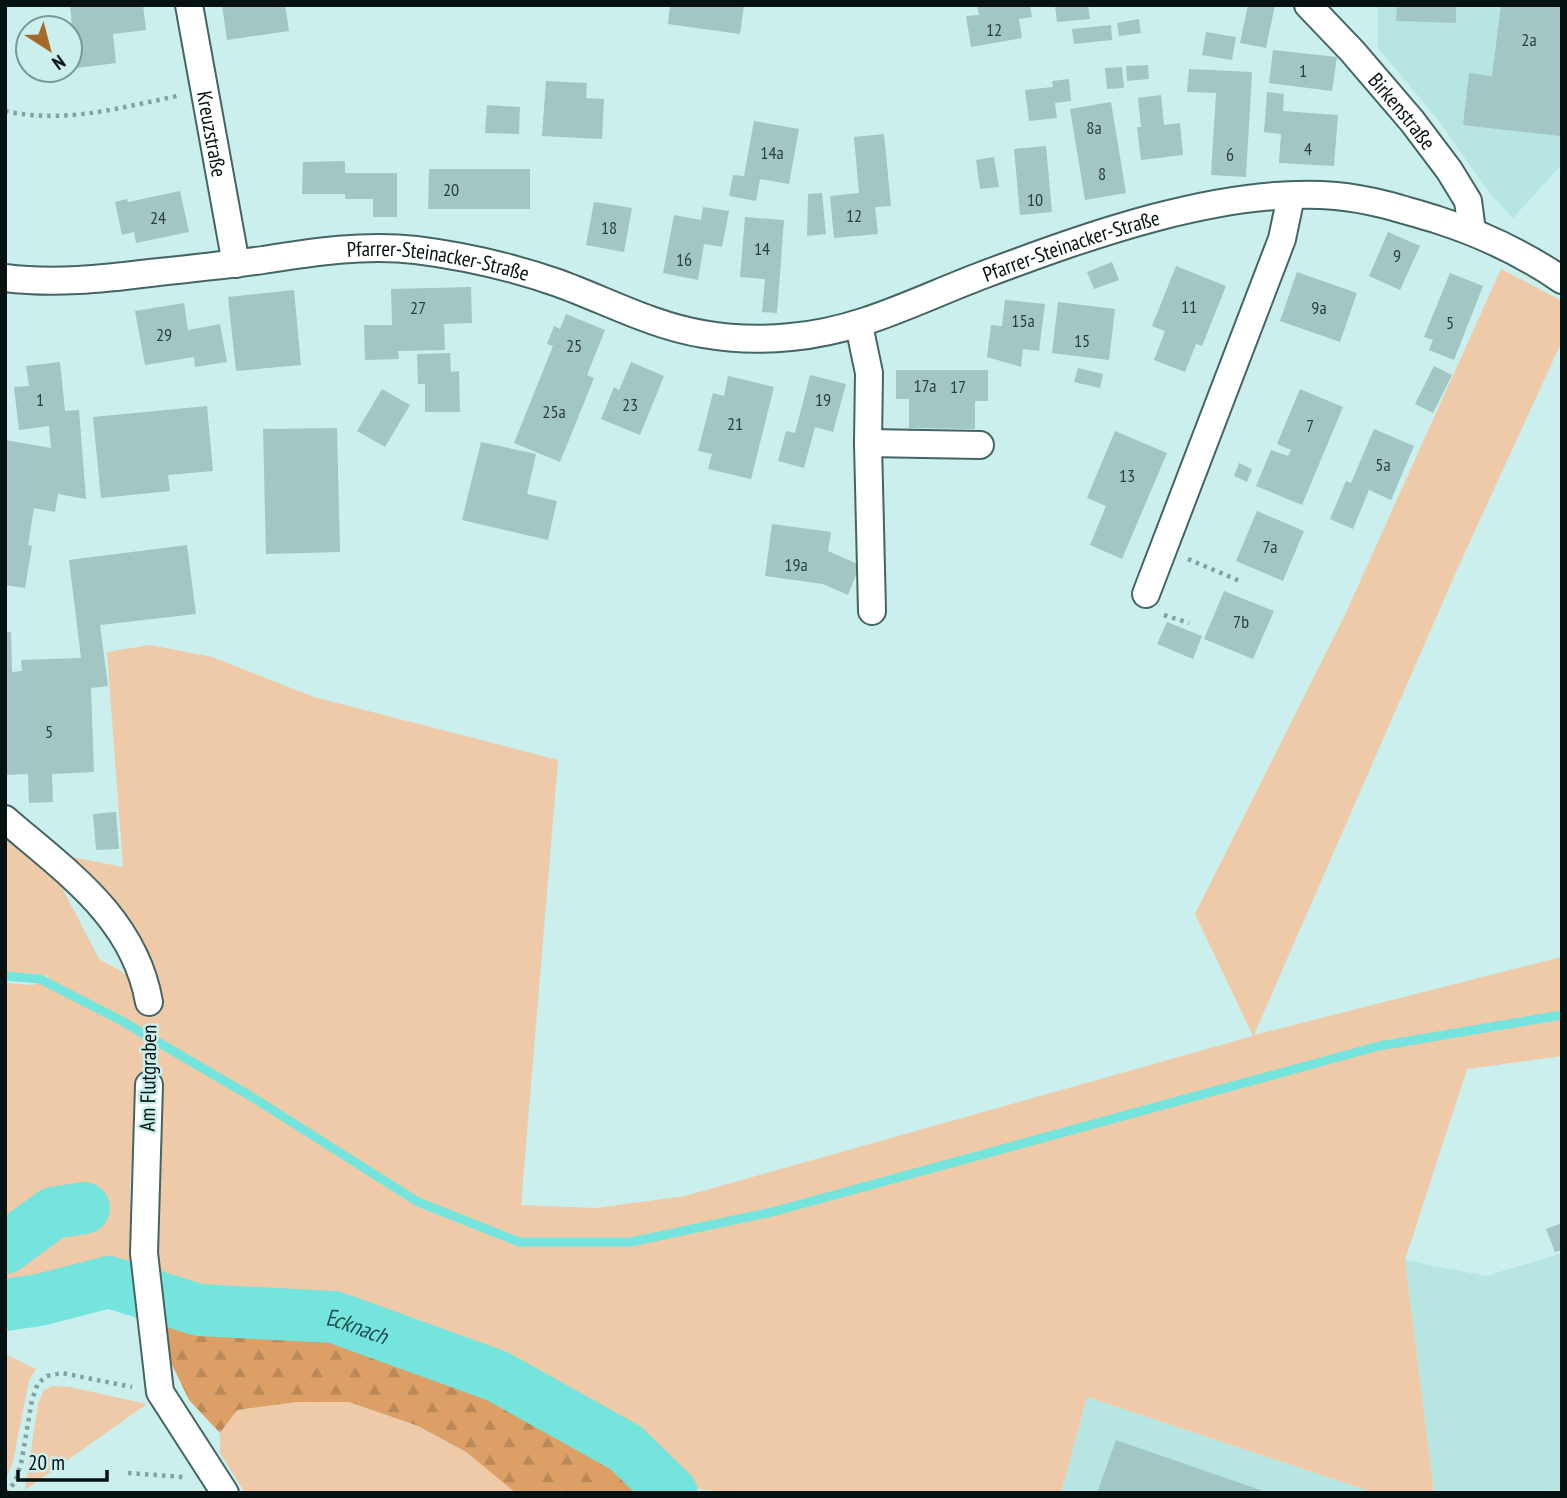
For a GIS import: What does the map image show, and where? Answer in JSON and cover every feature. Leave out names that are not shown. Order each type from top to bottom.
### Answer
[{"type":"street","name":"Kreuzstraße","points":[[189,5],[236,264]]},
{"type":"street","name":"Birkenstraße","points":[[1308,5],[1406,113],[1449,170],[1468,201],[1472,231]]},
{"type":"street","name":"Pfarrer-Steinacker-Straße","points":[[5,278],[70,281],[236,264],[331,250],[412,250],[513,269],[659,322],[701,334],[743,338],[793,337],[859,325],[984,275],[1122,227],[1200,207],[1291,196],[1336,196],[1392,206],[1472,231],[1559,277]]},
{"type":"street","points":[[1146,594],[1282,239],[1291,196]]},
{"type":"street","points":[[859,325],[869,373],[872,611]]},
{"type":"street","points":[[868,443],[980,445]]},
{"type":"street","name":"Am Flutgraben","points":[[5,819],[65,869],[119,928],[135,953],[145,977],[149,1002]]},
{"type":"street","name":"Am Flutgraben","points":[[149,1086],[144,1253],[160,1392]]},
{"type":"street","points":[[160,1392],[221,1487]]},
{"type":"path","points":[[5,111],[74,116],[204,90]]},
{"type":"path","points":[[1164,549],[1241,582]]},
{"type":"path","name":"Am Flutgraben","points":[[149,1002],[149,1086]]},
{"type":"path","points":[[6,1493],[15,1482],[22,1464],[32,1400],[38,1383],[47,1376],[62,1373],[160,1392]]},
{"type":"path","points":[[128,1473],[221,1487]]},
{"type":"shaded area","points":[[1378,5],[1562,5],[1562,164],[1513,218],[1491,195],[1438,120],[1378,48]]},
{"type":"shaded area","points":[[1501,269],[1562,301],[1562,341],[1456,572],[1254,1035],[1562,957],[1562,1056],[1467,1069],[1405,1260],[1434,1493],[1375,1493],[1087,1397],[1061,1493],[736,1493],[697,1489],[652,1455],[492,1364],[187,1282],[157,1278],[159,1121],[132,1152],[131,1266],[99,1266],[36,1289],[5,1294],[5,1262],[56,1226],[99,1218],[108,1205],[95,1195],[51,1201],[19,1214],[5,1232],[5,983],[33,985],[49,977],[5,972],[5,830],[57,878],[99,959],[157,991],[157,976],[144,950],[66,856],[123,867],[107,652],[150,645],[212,657],[314,697],[558,760],[521,1205],[595,1208],[685,1196],[1253,1036],[1195,914],[1344,617]]},
{"type":"shaded area","points":[[1562,1253],[1562,1493],[1434,1493],[1405,1260],[1486,1276]]},
{"type":"shaded area","points":[[5,1354],[36,1369],[29,1380],[13,1462],[5,1481]]},
{"type":"shaded area","points":[[52,1386],[70,1387],[147,1404],[25,1490],[38,1404],[44,1390]]},
{"type":"shaded area","points":[[1087,1397],[1375,1493],[1061,1493]]},
{"type":"shaded area","points":[[297,1402],[349,1402],[418,1426],[466,1452],[517,1493],[245,1493],[220,1453],[220,1433],[236,1410]]},
{"type":"green space","points":[[157,1278],[336,1308],[492,1364],[659,1460],[699,1493],[516,1493],[466,1452],[418,1426],[349,1402],[297,1402],[237,1410],[220,1433],[189,1400],[166,1352]]},
{"type":"building","points":[[70,5],[143,5],[146,30],[113,34],[116,63],[84,67],[84,14],[71,14]]},
{"type":"building","points":[[222,5],[285,5],[289,31],[227,40]]},
{"type":"building","points":[[670,5],[744,5],[740,34],[668,24]]},
{"type":"building","points":[[977,5],[1030,5],[1032,17],[1019,19],[1022,38],[971,47],[966,16],[979,15]]},
{"type":"building","points":[[1055,5],[1088,5],[1090,19],[1057,22]]},
{"type":"building","points":[[1248,5],[1275,5],[1266,48],[1240,43]]},
{"type":"building","points":[[1397,5],[1456,5],[1456,23],[1396,21]]},
{"type":"building","points":[[1501,5],[1562,5],[1560,136],[1463,125],[1469,73],[1492,76]]},
{"type":"building","points":[[1139,19],[1141,33],[1119,36],[1117,23]]},
{"type":"building","points":[[1111,25],[1112,40],[1074,44],[1072,29]]},
{"type":"building","points":[[1206,32],[1236,37],[1232,60],[1202,55]]},
{"type":"building","points":[[1273,50],[1337,57],[1332,91],[1269,83]]},
{"type":"building","points":[[1148,65],[1149,79],[1127,81],[1126,66]]},
{"type":"building","points":[[1122,67],[1124,88],[1107,89],[1105,68]]},
{"type":"building","points":[[1189,69],[1252,72],[1246,177],[1211,175],[1216,93],[1187,92]]},
{"type":"building","points":[[1069,79],[1071,101],[1055,103],[1057,118],[1029,121],[1025,90],[1053,87],[1052,81]]},
{"type":"building","points":[[546,81],[587,83],[586,98],[604,99],[602,139],[542,136]]},
{"type":"building","points":[[1267,92],[1284,94],[1283,111],[1338,115],[1334,166],[1279,163],[1281,134],[1264,132]]},
{"type":"building","points":[[1161,95],[1164,125],[1180,123],[1183,155],[1141,160],[1137,127],[1141,127],[1138,98]]},
{"type":"building","points":[[1111,102],[1126,193],[1085,200],[1070,109]]},
{"type":"building","points":[[487,105],[520,107],[519,134],[485,133]]},
{"type":"building","points":[[754,121],[799,129],[789,184],[760,179],[756,201],[729,196],[733,175],[744,176]]},
{"type":"building","points":[[884,134],[891,206],[875,207],[878,234],[834,238],[830,196],[859,193],[854,137]]},
{"type":"building","points":[[1046,146],[1052,212],[1020,215],[1014,149]]},
{"type":"building","points":[[994,157],[999,187],[980,189],[976,160]]},
{"type":"building","points":[[345,161],[345,173],[397,173],[397,217],[373,217],[373,199],[345,199],[345,194],[302,194],[303,162]]},
{"type":"building","points":[[429,169],[530,169],[530,209],[428,209]]},
{"type":"building","points":[[180,191],[189,232],[136,243],[134,232],[122,235],[115,202],[127,199],[128,202]]},
{"type":"building","points":[[822,193],[826,234],[807,236],[808,194]]},
{"type":"building","points":[[594,202],[632,208],[624,252],[586,245]]},
{"type":"building","points":[[703,207],[729,211],[722,247],[704,244],[698,280],[663,273],[674,215],[701,220]]},
{"type":"building","points":[[745,217],[784,220],[777,313],[762,312],[765,279],[740,277]]},
{"type":"building","points":[[1388,232],[1420,246],[1400,290],[1369,276]]},
{"type":"building","points":[[1112,262],[1119,280],[1094,289],[1087,272]]},
{"type":"building","points":[[1176,266],[1226,286],[1202,346],[1196,344],[1185,372],[1154,360],[1165,331],[1152,326]]},
{"type":"building","points":[[1297,272],[1357,293],[1340,342],[1280,321]]},
{"type":"building","points":[[1450,273],[1483,286],[1454,360],[1429,350],[1433,340],[1424,337]]},
{"type":"building","points":[[471,287],[472,323],[444,324],[445,350],[398,351],[399,359],[365,360],[364,325],[392,325],[391,289]]},
{"type":"building","points":[[294,290],[301,365],[236,371],[228,297]]},
{"type":"building","points":[[1005,300],[1045,304],[1039,351],[1023,349],[1021,367],[987,357],[991,325],[1002,326]]},
{"type":"building","points":[[1058,302],[1115,309],[1109,360],[1052,353]]},
{"type":"building","points":[[184,303],[188,330],[220,324],[227,362],[195,367],[194,357],[145,365],[135,311]]},
{"type":"building","points":[[566,314],[605,330],[587,375],[594,378],[560,462],[514,443],[553,346],[547,344],[554,326],[560,329]]},
{"type":"building","points":[[450,353],[451,372],[459,371],[460,412],[425,412],[425,384],[418,384],[417,354]]},
{"type":"building","points":[[60,362],[65,411],[79,410],[86,499],[58,494],[55,512],[34,508],[28,545],[32,546],[25,588],[5,585],[5,440],[51,448],[49,426],[19,430],[14,387],[29,386],[26,366]]},
{"type":"building","points":[[631,362],[664,376],[640,435],[601,419],[614,387],[619,390]]},
{"type":"building","points":[[1434,366],[1452,375],[1433,413],[1415,404]]},
{"type":"building","points":[[1078,368],[1103,374],[1100,388],[1074,382]]},
{"type":"building","points":[[896,370],[988,370],[988,401],[975,401],[975,429],[909,428],[909,399],[896,399]]},
{"type":"building","points":[[810,375],[846,384],[833,432],[815,427],[804,468],[778,461],[786,431],[795,433]]},
{"type":"building","points":[[728,376],[774,387],[751,479],[708,469],[712,454],[698,451],[713,393],[724,396]]},
{"type":"building","points":[[382,389],[410,405],[385,447],[357,431]]},
{"type":"building","points":[[1300,389],[1343,407],[1302,505],[1256,486],[1271,450],[1288,456],[1291,450],[1277,444]]},
{"type":"building","points":[[207,406],[213,471],[168,475],[170,491],[101,498],[93,417]]},
{"type":"building","points":[[337,428],[340,552],[266,554],[263,429]]},
{"type":"building","points":[[1374,429],[1414,446],[1391,500],[1369,490],[1353,529],[1330,519],[1346,481],[1351,483]]},
{"type":"building","points":[[1115,431],[1167,453],[1122,559],[1090,545],[1106,506],[1087,498]]},
{"type":"building","points":[[481,442],[536,454],[527,494],[557,501],[548,540],[462,520]]},
{"type":"building","points":[[1239,463],[1252,469],[1247,482],[1234,476]]},
{"type":"building","points":[[1257,511],[1304,531],[1283,581],[1236,561]]},
{"type":"building","points":[[772,524],[831,532],[828,551],[860,565],[848,595],[823,584],[765,576]]},
{"type":"building","points":[[187,545],[196,614],[100,625],[108,686],[91,688],[94,772],[52,774],[53,802],[29,803],[28,774],[5,775],[5,632],[11,632],[12,672],[22,671],[21,660],[81,658],[69,560]]},
{"type":"building","points":[[1224,591],[1274,611],[1253,659],[1204,639]]},
{"type":"building","points":[[1167,622],[1202,636],[1193,659],[1157,644]]},
{"type":"building","points":[[116,812],[119,849],[96,850],[93,814]]},
{"type":"building","points":[[1562,1223],[1562,1250],[1555,1252],[1546,1229]]},
{"type":"building","points":[[1116,1440],[1266,1492],[1266,1493],[1097,1493]]},
{"type":"waterway","points":[[5,976],[40,979],[122,1021],[252,1097],[418,1202],[519,1242],[631,1242],[772,1212],[1379,1046],[1562,1015]]},
{"type":"waterway","name":"Ecknach","points":[[5,1248],[53,1213],[84,1208]]},
{"type":"waterway","name":"Ecknach","points":[[5,1305],[39,1300],[109,1282],[199,1310],[334,1317],[497,1376],[626,1448],[672,1493]]}]
